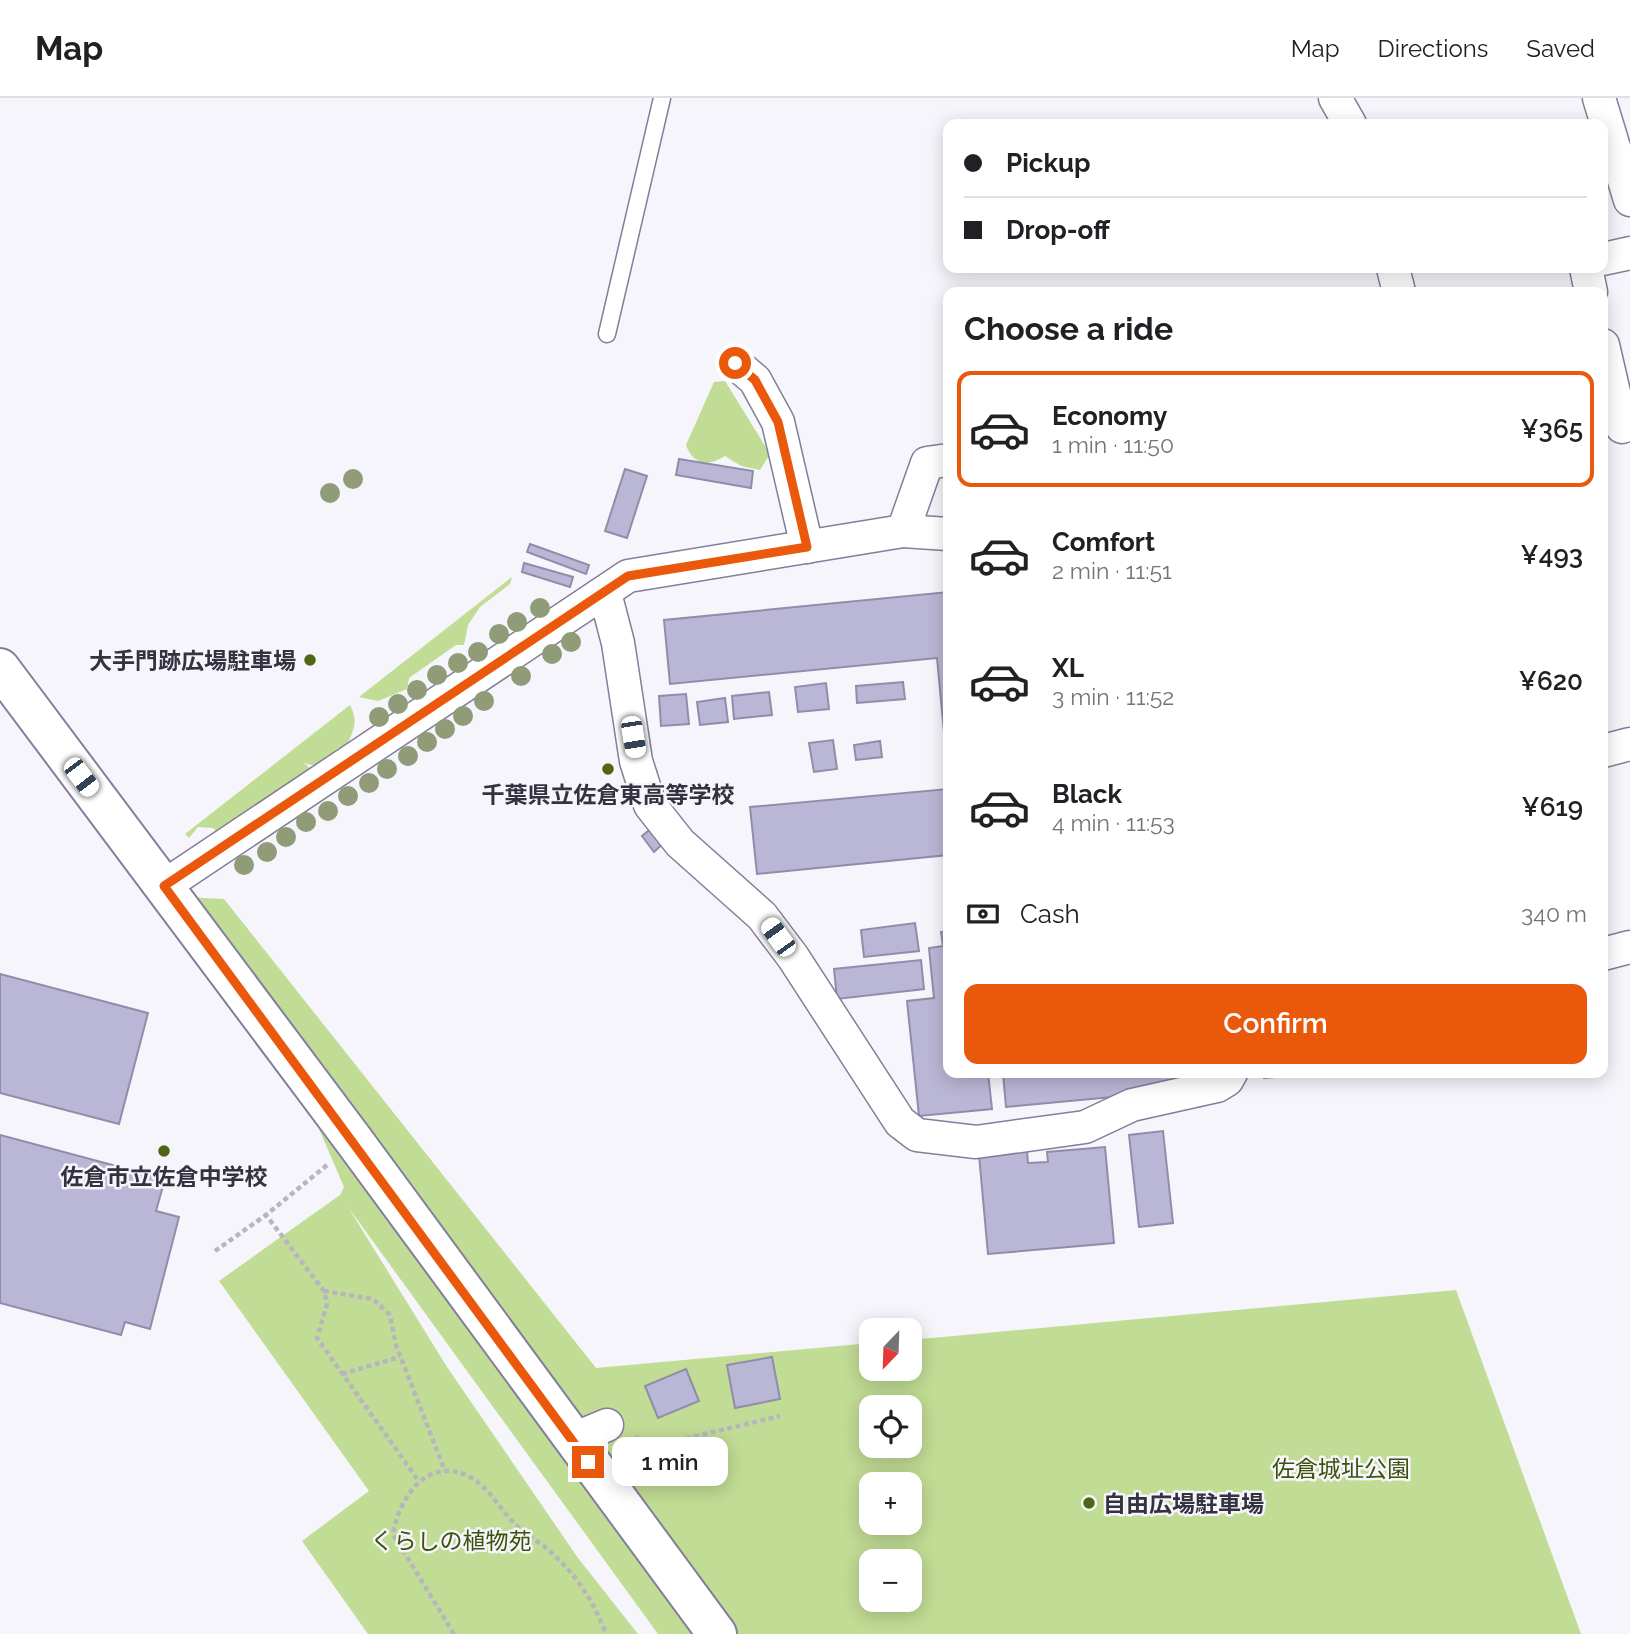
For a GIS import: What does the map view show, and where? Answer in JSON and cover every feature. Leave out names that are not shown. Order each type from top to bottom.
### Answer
[{"type":"street","points":[[1598,98],[1605,119]]},
{"type":"street","points":[[1608,126],[1628,183]]},
{"type":"street","points":[[1608,258],[1630,253]]},
{"type":"street","points":[[735,363],[755,380],[778,422],[807,547]]},
{"type":"street","points":[[1608,367],[1622,427]]},
{"type":"street","points":[[903,531],[927,463],[943,461]]},
{"type":"street","points":[[164,886],[628,576],[903,531],[943,534]]},
{"type":"street","points":[[605,593],[618,643],[636,761],[650,805],[680,843],[762,916],[793,957],[900,1122],[917,1135],[976,1142],[1085,1127],[1132,1105],[1217,1086],[1228,1078]]},
{"type":"street","points":[[0,668],[355,1142],[571,1440],[717,1634]]},
{"type":"street","points":[[1608,750],[1630,744]]},
{"type":"street","points":[[1608,953],[1630,947]]},
{"type":"street","points":[[571,1440],[620,1427]]},
{"type":"lane","points":[[607,334],[662,98]]},
{"type":"path","points":[[215,1251],[266,1215],[355,1142]]},
{"type":"path","points":[[266,1215],[324,1292],[327,1304],[317,1338],[418,1480]]},
{"type":"path","points":[[324,1292],[373,1299],[390,1315],[400,1357],[445,1471]]},
{"type":"path","points":[[342,1374],[400,1357]]},
{"type":"path","points":[[620,1427],[642,1449],[780,1416]]},
{"type":"path","points":[[454,1634],[393,1534],[406,1498],[418,1480],[445,1471],[468,1475],[487,1489],[511,1520],[566,1566],[585,1588],[606,1634]]},
{"type":"green space","points":[[725,381],[770,454],[760,470],[741,466],[725,456],[713,462],[702,462],[693,457],[686,445],[714,382]]},
{"type":"green space","points":[[512,577],[510,584],[480,607],[468,625],[464,645],[456,645],[409,678],[407,689],[378,701],[359,697]]},
{"type":"green space","points":[[350,705],[355,721],[347,746],[338,748],[320,767],[304,763],[311,769],[299,781],[295,779],[217,832],[213,828],[198,827],[189,838],[185,834]]},
{"type":"green space","name":"佐倉城址公園","points":[[147,895],[224,899],[596,1368],[859,1344],[859,1381],[922,1381],[922,1339],[1456,1290],[1581,1634],[658,1634],[348,1207],[447,1367],[578,1558],[638,1634],[368,1634],[302,1541],[369,1491],[219,1281],[340,1195],[344,1187],[313,1115]]},
{"type":"building","points":[[679,459],[753,471],[751,488],[676,475]]},
{"type":"building","points":[[625,469],[647,476],[627,538],[605,531]]},
{"type":"building","points":[[530,544],[589,565],[586,574],[527,552]]},
{"type":"building","points":[[524,563],[573,577],[570,587],[522,572]]},
{"type":"building","points":[[943,592],[943,722],[937,658],[670,684],[664,620]]},
{"type":"building","points":[[903,682],[905,699],[857,703],[856,686]]},
{"type":"building","points":[[826,683],[829,709],[798,712],[795,687]]},
{"type":"building","points":[[769,692],[772,715],[734,719],[732,696]]},
{"type":"building","points":[[686,694],[689,724],[661,726],[659,696]]},
{"type":"building","points":[[725,698],[728,722],[700,725],[697,702]]},
{"type":"building","points":[[833,740],[837,769],[814,772],[809,743]]},
{"type":"building","points":[[880,741],[882,757],[856,760],[854,745]]},
{"type":"building","points":[[943,789],[943,855],[757,874],[750,807]]},
{"type":"building","points":[[658,823],[669,838],[654,852],[642,836]]},
{"type":"building","points":[[915,923],[919,951],[864,957],[861,930]]},
{"type":"building","points":[[943,946],[943,1078],[989,1078],[992,1109],[919,1116],[907,1001],[934,998],[929,948]]},
{"type":"building","points":[[921,960],[924,989],[837,999],[834,969]]},
{"type":"building","points":[[0,974],[148,1013],[119,1124],[0,1093]]},
{"type":"building","points":[[1003,1078],[1207,1078],[1208,1088],[1006,1107]]},
{"type":"building","points":[[1163,1131],[1173,1223],[1139,1227],[1129,1135]]},
{"type":"building","points":[[0,1135],[165,1179],[156,1211],[179,1217],[150,1329],[125,1322],[121,1335],[0,1303]]},
{"type":"building","points":[[1105,1147],[1114,1243],[988,1254],[979,1155],[1027,1151],[1028,1163],[1048,1162],[1047,1152]]},
{"type":"building","points":[[772,1357],[780,1399],[735,1408],[727,1365]]},
{"type":"building","points":[[686,1369],[699,1401],[658,1418],[645,1386]]},
{"type":"place","name":"大手門跡広場駐車場","points":[[310,660]]},
{"type":"place","name":"千葉県立佐倉東高等学校","points":[[608,769]]},
{"type":"place","name":"佐倉市立佐倉中学校","points":[[164,1151]]},
{"type":"place","name":"自由広場駐車場","points":[[1089,1503]]},
{"type":"route","points":[[588,1462],[164,886],[628,576],[807,547],[778,422],[755,380],[735,363]]},
{"type":"park label","name":"くらしの植物苑","points":[[451,1540]]}]
